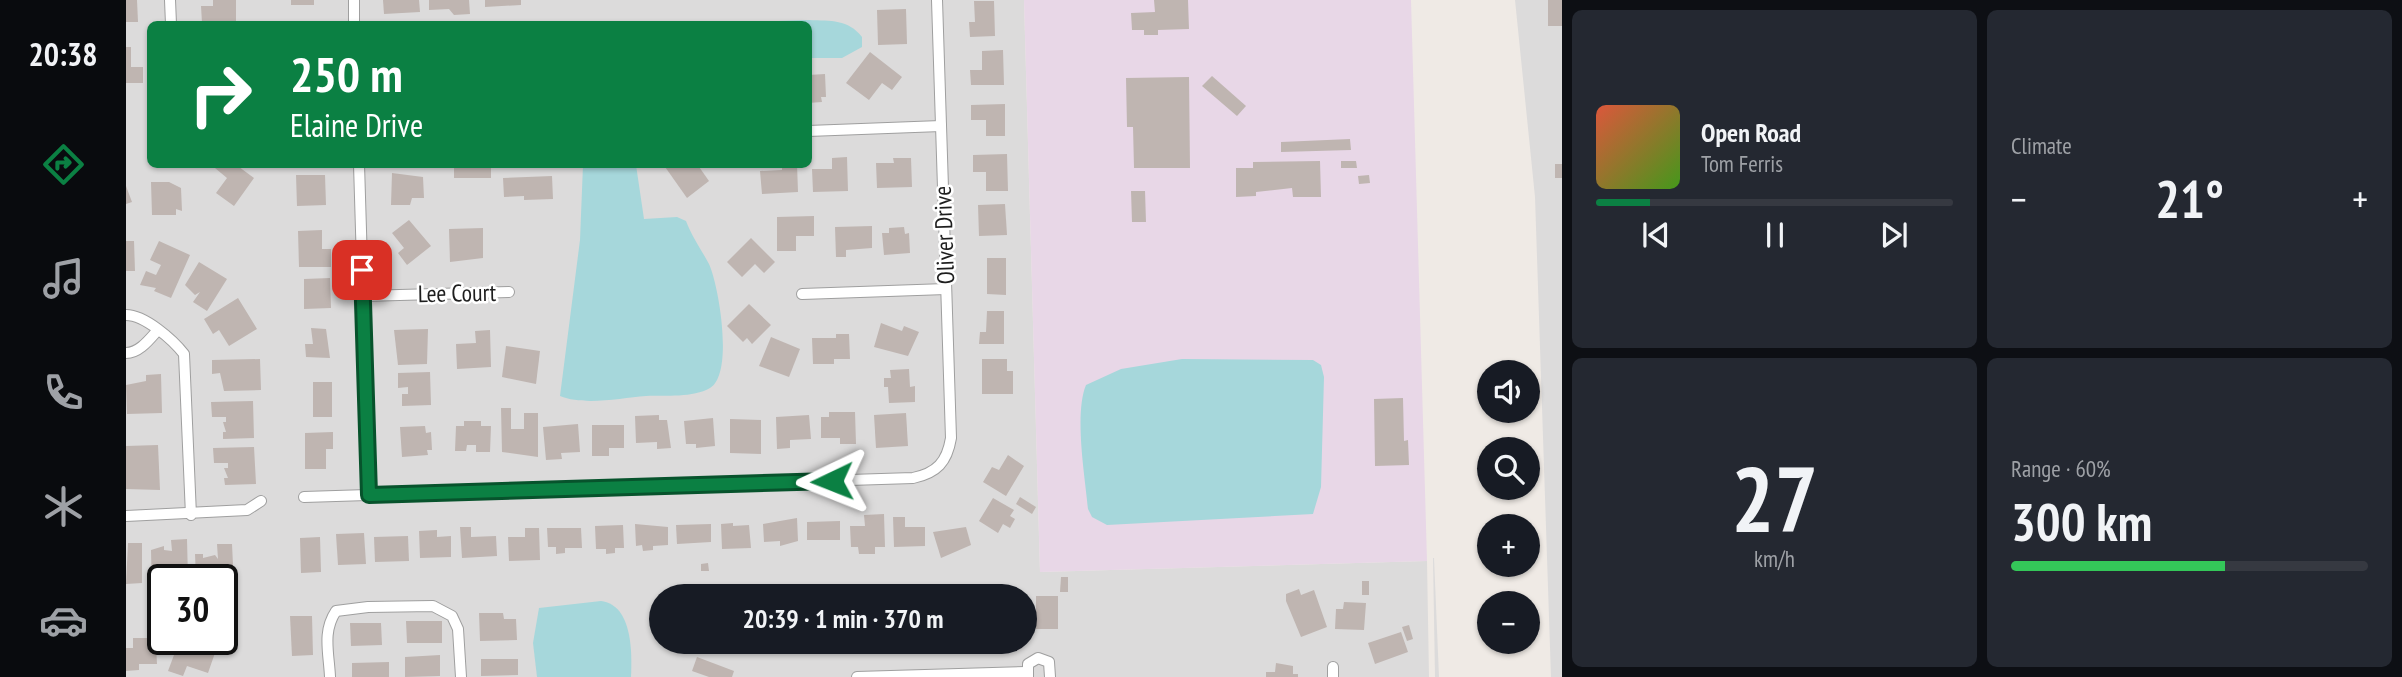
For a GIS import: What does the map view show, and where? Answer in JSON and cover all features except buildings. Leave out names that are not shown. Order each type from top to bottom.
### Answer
[{"type":"street","points":[[170,0],[171,21]]},
{"type":"street","points":[[354,0],[354,21]]},
{"type":"street","name":"Oliver Drive","points":[[369,495],[913,478],[928,475],[940,467],[948,453],[951,438],[937,0]]},
{"type":"street","points":[[812,131],[941,126]]},
{"type":"street","points":[[304,497],[369,495],[359,168]]},
{"type":"street","points":[[802,294],[946,289]]},
{"type":"street","name":"Lee Court","points":[[363,296],[509,292]]},
{"type":"street","points":[[126,315],[133,315],[157,331],[169,335],[184,354],[191,515]]},
{"type":"street","points":[[126,353],[145,344],[157,331]]},
{"type":"street","points":[[126,516],[191,515],[247,510],[261,501]]},
{"type":"street","points":[[330,677],[326,637],[328,623],[336,611],[425,605],[452,615],[458,629],[461,677]]},
{"type":"street","points":[[857,677],[1027,674],[1031,661],[1042,658],[1051,666],[1050,677]]},
{"type":"shaded area","points":[[126,0],[1024,0],[1040,572],[1427,561],[1429,677],[126,677]]},
{"type":"shaded area","points":[[1024,0],[1411,0],[1427,561],[1040,572]]},
{"type":"shaded area","points":[[1515,0],[1562,0],[1562,677],[1551,677],[1535,197]]},
{"type":"shaded area","points":[[1434,558],[1439,677],[1435,677]]},
{"type":"water","points":[[809,20],[845,24],[862,37],[862,47],[842,58],[812,58],[812,21],[780,21]]},
{"type":"water","points":[[583,168],[636,168],[644,219],[677,217],[686,221],[709,264],[720,309],[723,348],[721,366],[717,380],[710,388],[688,395],[603,400],[580,400],[560,396],[580,240]]},
{"type":"water","points":[[1182,359],[1313,360],[1321,365],[1324,377],[1321,487],[1313,514],[1107,525],[1092,517],[1088,509],[1081,428],[1086,385],[1121,369]]},
{"type":"water","points":[[601,601],[612,604],[625,621],[630,644],[631,677],[537,677],[533,643],[539,608]]},
{"type":"route","points":[[362,270],[369,495],[832,481]]}]
